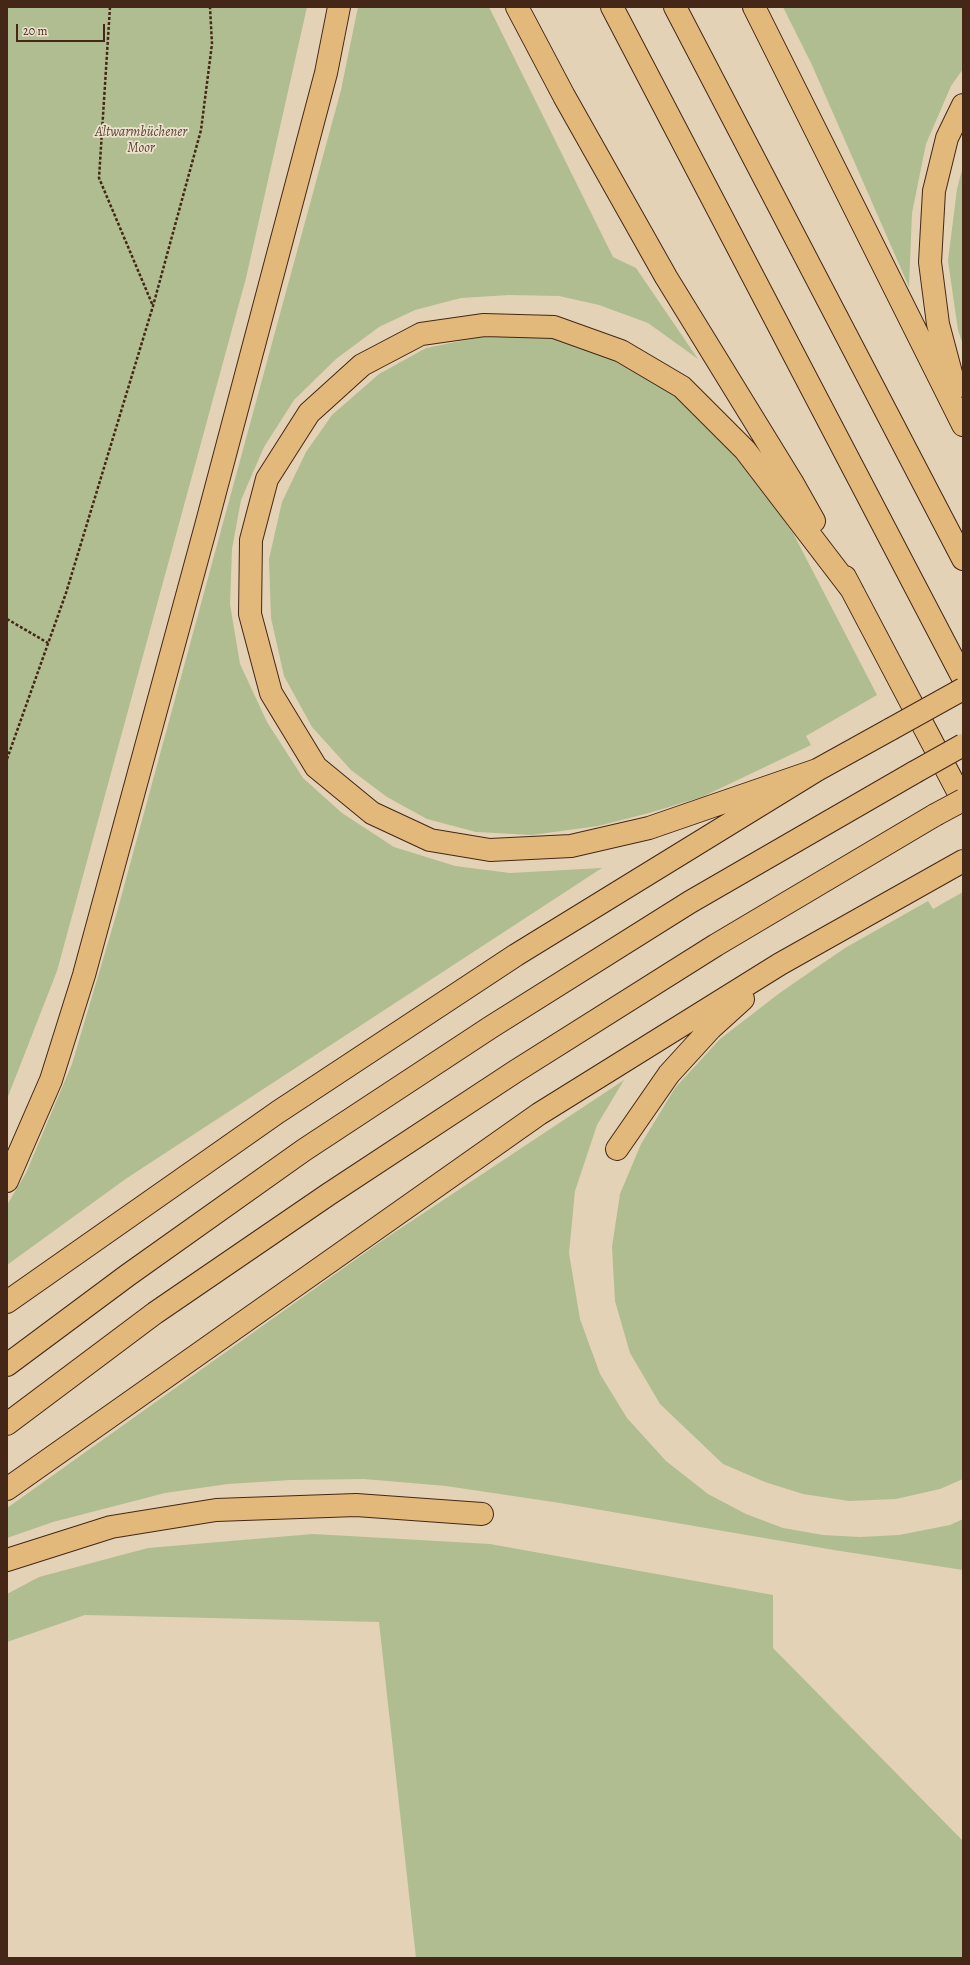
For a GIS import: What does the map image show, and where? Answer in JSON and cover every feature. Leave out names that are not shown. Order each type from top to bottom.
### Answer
[{"type":"highway","points":[[7,1181],[51,1080],[84,975],[204,534],[314,119],[326,73],[339,7]]},
{"type":"highway","points":[[7,1424],[156,1313],[329,1194],[509,1075],[716,945],[935,815],[963,800],[852,590],[792,482],[666,277],[564,96],[517,7]]},
{"type":"highway","points":[[612,7],[938,634],[963,678]]},
{"type":"highway","points":[[675,7],[963,559]]},
{"type":"highway","points":[[754,7],[963,425]]},
{"type":"highway","points":[[963,105],[947,138],[934,191],[930,262],[938,324],[963,418]]},
{"type":"highway","points":[[817,770],[649,828],[571,846],[490,850],[430,840],[372,813],[316,768],[271,693],[250,614],[251,540],[267,479],[309,413],[362,364],[421,334],[484,325],[554,327],[621,350],[682,387],[745,450],[852,590]]},
{"type":"highway","points":[[7,1302],[107,1230],[298,1098],[516,955],[817,770],[963,689]]},
{"type":"highway","points":[[7,1364],[128,1275],[304,1150],[491,1027],[690,902],[963,745]]},
{"type":"highway","points":[[7,1489],[539,1114],[780,964],[962,861]]},
{"type":"highway","points":[[617,1149],[669,1074],[711,1028],[780,964]]},
{"type":"highway","points":[[7,1560],[110,1527],[216,1510],[356,1505],[482,1514]]},
{"type":"path","points":[[110,7],[99,178],[153,306]]},
{"type":"path","points":[[7,759],[66,593],[153,306],[201,130],[212,44],[210,7]]},
{"type":"path","points":[[7,619],[48,643]]},
{"type":"green space","name":"Altwarmbüchener Moor","points":[[7,7],[307,7],[246,278],[57,971],[7,1099]]},
{"type":"green space","points":[[358,7],[489,7],[613,257],[636,268],[698,359],[648,323],[599,305],[559,296],[509,295],[461,298],[415,310],[379,327],[336,359],[294,400],[264,447],[241,500],[232,549],[230,604],[240,664],[267,722],[303,778],[342,813],[394,847],[455,866],[510,873],[602,868],[127,1178],[7,1265],[7,1205],[26,1173],[72,1064],[117,912],[341,90]]},
{"type":"green space","points":[[783,7],[963,7],[963,69],[951,86],[926,144],[912,213],[909,287],[812,65]]},
{"type":"green space","points":[[963,166],[963,345],[958,330],[948,261],[957,189]]},
{"type":"green space","points":[[486,336],[546,337],[615,358],[666,386],[703,419],[744,464],[793,533],[877,695],[806,736],[811,745],[702,797],[598,826],[532,835],[476,832],[427,819],[387,797],[351,770],[312,727],[284,676],[271,618],[269,559],[282,502],[306,452],[332,415],[379,374],[426,348]]},
{"type":"green space","points":[[963,892],[963,1479],[940,1489],[896,1499],[849,1501],[803,1494],[765,1482],[723,1464],[660,1404],[630,1353],[615,1301],[612,1247],[620,1194],[641,1144],[675,1088],[720,1039],[781,992],[845,948],[928,901],[933,909]]},
{"type":"green space","points":[[624,1080],[597,1125],[575,1191],[569,1253],[580,1319],[600,1374],[627,1418],[666,1461],[708,1494],[746,1514],[783,1528],[823,1535],[860,1537],[899,1535],[950,1525],[963,1519],[963,1570],[834,1550],[560,1503],[446,1486],[364,1479],[291,1480],[228,1484],[165,1493],[53,1522],[7,1538],[7,1508],[383,1240]]},
{"type":"green space","points":[[313,1534],[490,1544],[773,1595],[773,1648],[963,1841],[963,1958],[416,1958],[379,1622],[85,1615],[7,1642],[7,1594],[39,1577],[148,1548]]}]
